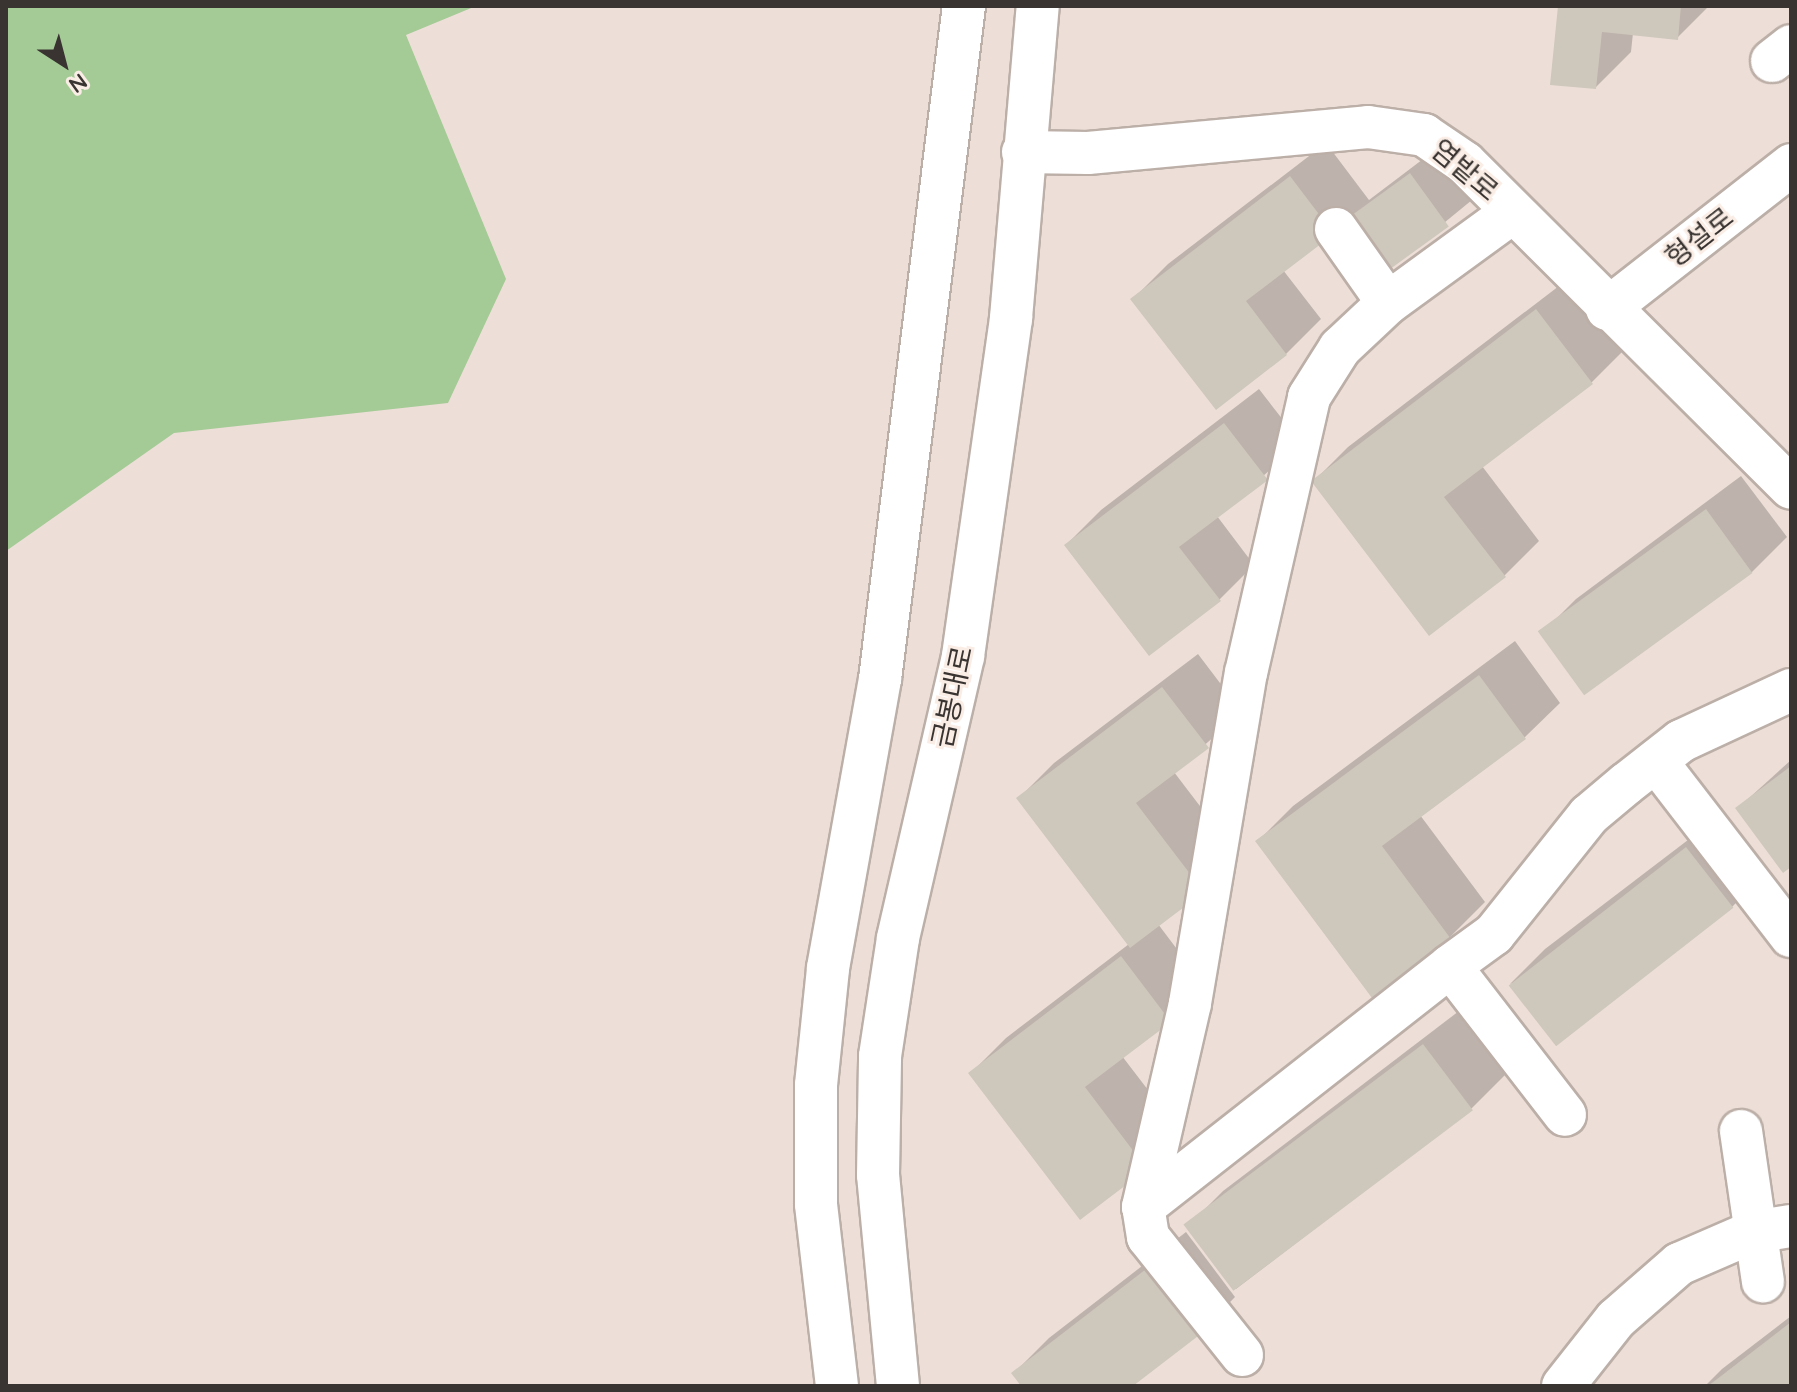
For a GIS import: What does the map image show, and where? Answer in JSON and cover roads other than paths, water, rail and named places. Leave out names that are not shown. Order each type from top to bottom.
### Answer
[{"type":"street","points":[[837,1386],[816,1204],[816,1085],[828,968],[884,647],[964,6]]},
{"type":"street","name":"금봉대로","points":[[898,1386],[878,1175],[880,1056],[898,938],[963,656],[1011,318],[1038,6]]},
{"type":"street","name":"염밭로","points":[[1023,152],[1088,153],[1368,127],[1424,135],[1447,148],[1791,488]]},
{"type":"street","name":"형설로","points":[[1607,309],[1791,165]]},
{"type":"street","points":[[1242,1355],[1148,1237],[1143,1207],[1195,974],[1246,673],[1309,397],[1340,348],[1388,303],[1513,212]]},
{"type":"street","points":[[1336,229],[1388,303]]},
{"type":"street","points":[[1143,1207],[1494,934],[1589,815],[1681,741],[1791,690]]},
{"type":"street","points":[[1656,761],[1791,936]]},
{"type":"street","points":[[1450,966],[1565,1115]]},
{"type":"street","points":[[1741,1131],[1772,1229],[1763,1281]]},
{"type":"street","points":[[1563,1386],[1616,1319],[1679,1264],[1772,1229]]}]
